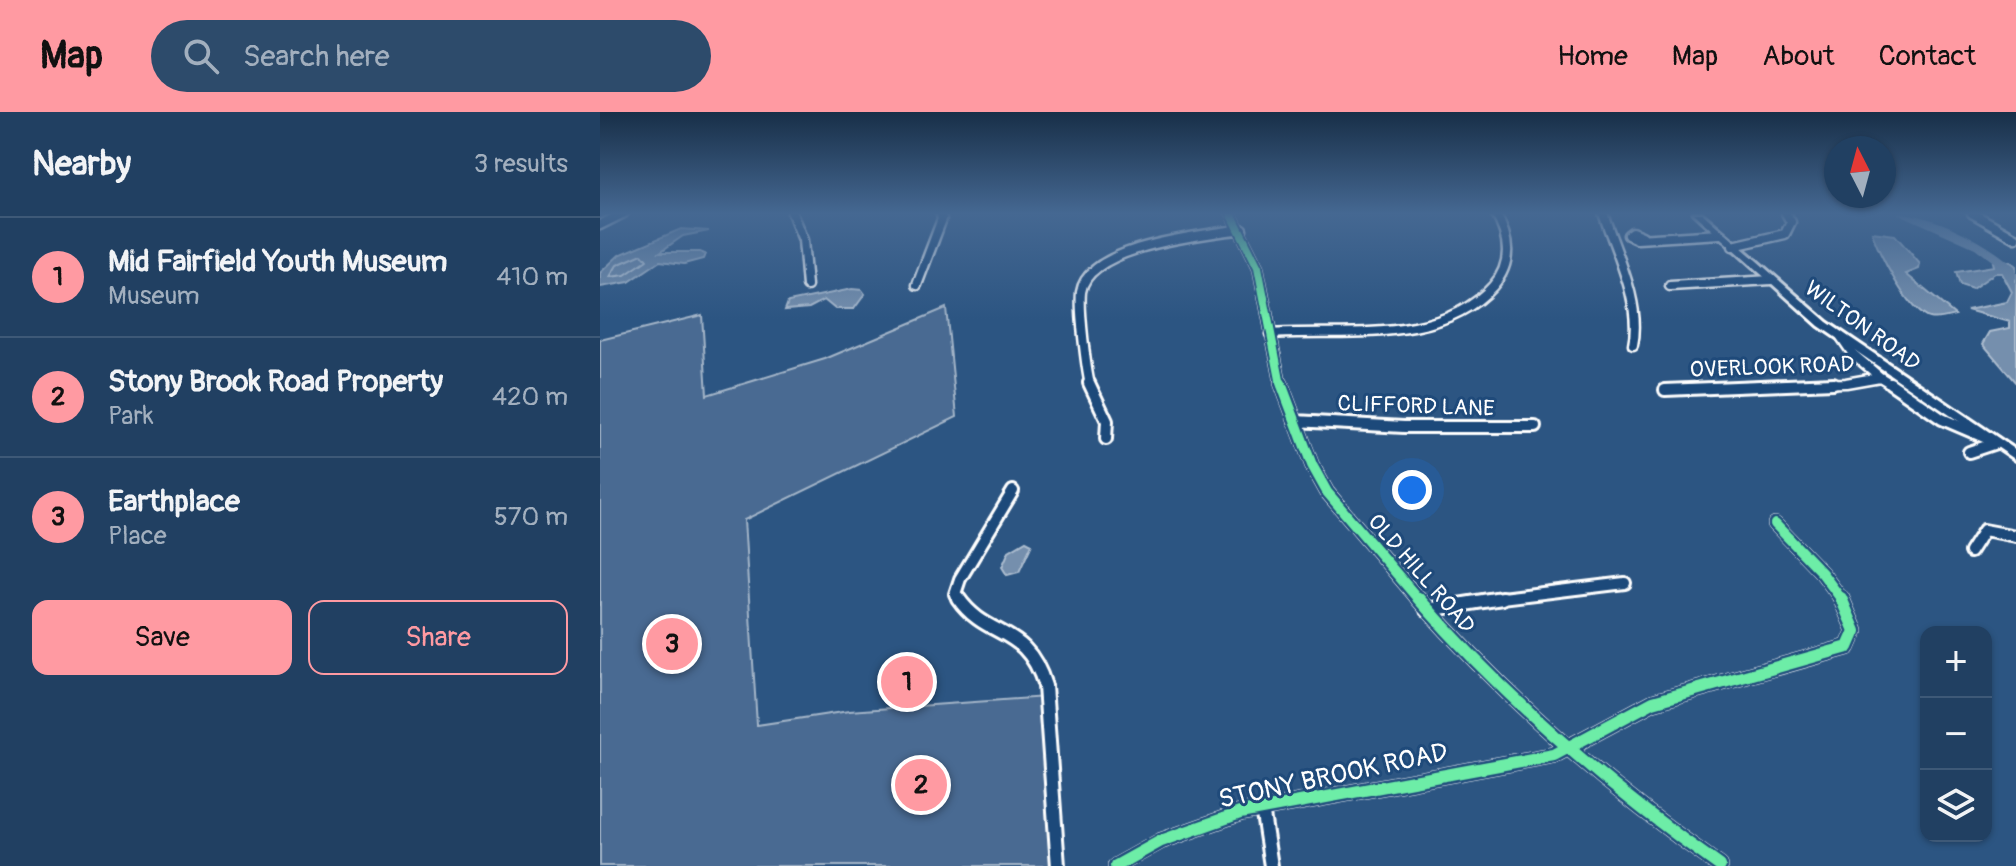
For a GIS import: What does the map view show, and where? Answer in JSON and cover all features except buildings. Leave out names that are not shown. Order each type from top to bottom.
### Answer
[{"type":"main road","name":"WILTON ROAD","points":[[1735,248],[1841,337],[2016,456]]},
{"type":"street","points":[[804,248],[807,286]]},
{"type":"street","points":[[917,285],[931,248]]},
{"type":"street","points":[[1106,439],[1107,421],[1089,383],[1081,291],[1085,281],[1107,261],[1148,248]]},
{"type":"street","name":"OLD HILL ROAD","points":[[1251,248],[1262,271],[1277,369],[1323,486],[1480,669],[1565,749],[1639,810],[1720,866]]},
{"type":"street","points":[[1270,334],[1400,328],[1435,320],[1469,306],[1493,287],[1505,270],[1507,248]]},
{"type":"street","points":[[1613,248],[1633,316],[1636,339],[1633,345]]},
{"type":"street","points":[[1670,286],[1682,288],[1771,280]]},
{"type":"street","name":"OVERLOOK ROAD","points":[[1841,337],[1852,353],[1880,377],[1942,419],[1994,441]]},
{"type":"street","name":"OVERLOOK ROAD","points":[[1665,390],[1846,383],[1880,377]]},
{"type":"street","name":"CLIFFORD LANE","points":[[1295,421],[1415,427],[1535,427]]},
{"type":"street","points":[[1969,452],[1994,441]]},
{"type":"street","points":[[1013,491],[960,579],[955,594],[972,613],[1024,643],[1038,660],[1045,686],[1058,866]]},
{"type":"street","name":"STONY BROOK ROAD","points":[[1116,866],[1176,834],[1262,808],[1551,756],[1648,704],[1831,654],[1851,645],[1854,626],[1840,598],[1818,567],[1775,524]]},
{"type":"street","points":[[1970,552],[1984,530],[2016,536]]},
{"type":"street","points":[[1427,610],[1445,604],[1625,583]]},
{"type":"street","points":[[1262,808],[1271,866]]},
{"type":"shaded area","points":[[946,308],[957,417],[744,520],[757,725],[849,711],[1046,697],[1057,866],[600,866],[600,340],[702,315],[707,395],[825,359]]},
{"type":"water","points":[[635,248],[665,248],[660,252],[705,254],[703,259],[684,264],[660,261],[629,282],[600,287],[600,273],[619,255]]},
{"type":"water","points":[[1878,248],[1906,248],[1920,264],[1919,269],[1906,274],[1955,315],[1929,318],[1921,314],[1903,294]]},
{"type":"water","points":[[1993,262],[2011,262],[2016,266],[2016,383],[1983,344],[1990,332],[2010,328],[2010,322],[1967,310],[2007,302],[2012,292],[2002,273],[1995,273],[1972,289],[1960,285],[1956,272],[1994,266]]},
{"type":"water","points":[[852,289],[862,290],[865,294],[854,309],[835,309],[824,300],[809,308],[785,310],[788,302]]},
{"type":"water","points":[[1026,541],[1032,544],[1019,572],[1007,575],[1002,567],[1009,551]]},
{"type":"waterway","points":[[1984,248],[2016,276]]},
{"type":"cycle path","points":[[1251,248],[1262,283],[1269,335],[1281,384],[1306,452],[1336,505],[1465,649],[1544,727],[1628,798],[1720,866]]},
{"type":"cycle path","points":[[1116,866],[1161,841],[1240,813],[1554,755],[1653,702],[1848,647],[1855,631],[1842,600],[1822,573],[1775,524]]},
{"type":"place","name":"Earthplace","points":[[672,644]]},
{"type":"place","name":"Mid Fairfield Youth Museum","points":[[907,682]]},
{"type":"place","name":"Stony Brook Road Property","points":[[921,785]]}]
